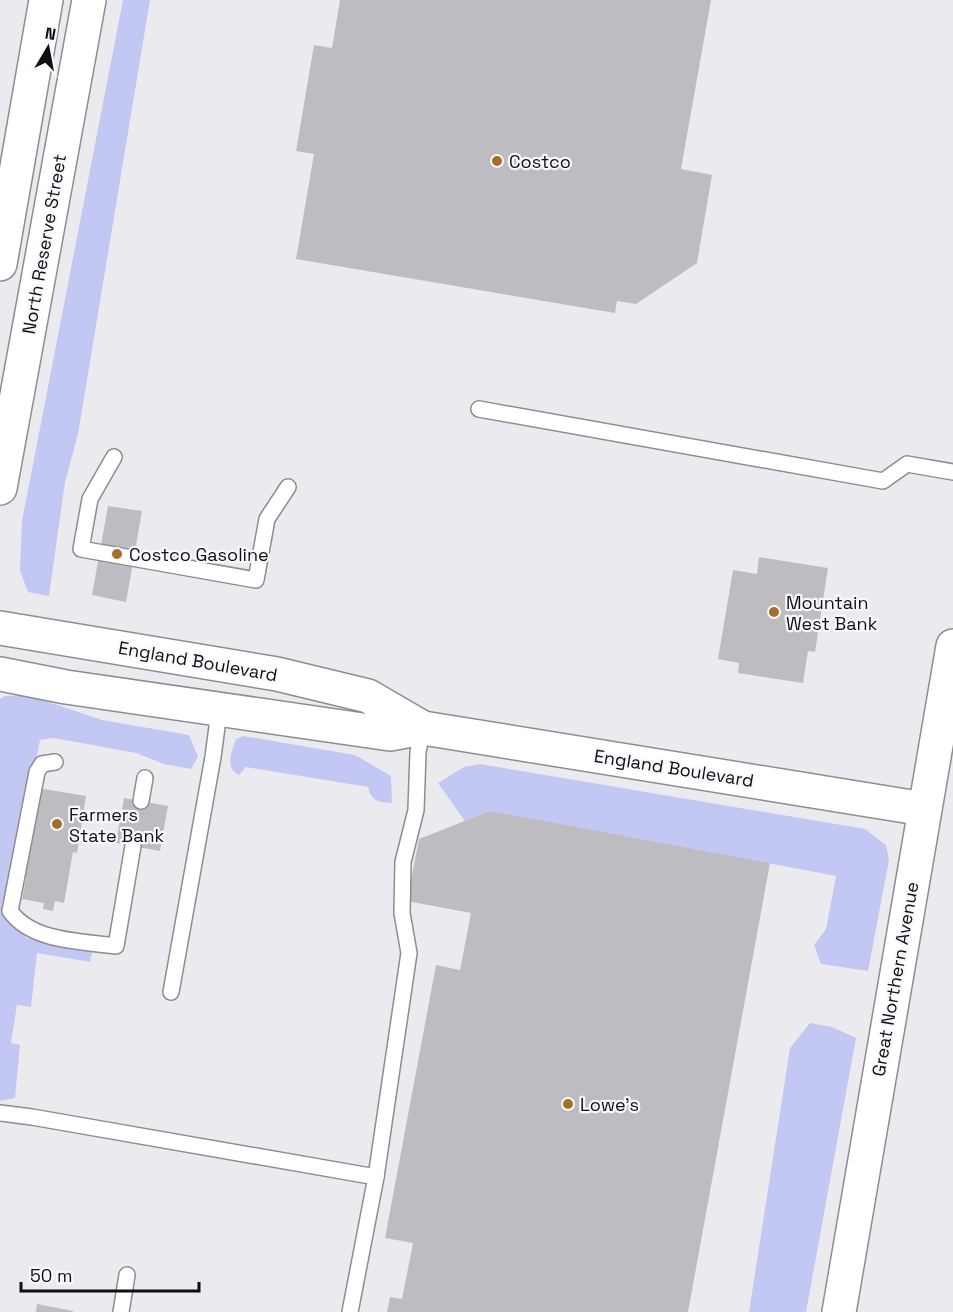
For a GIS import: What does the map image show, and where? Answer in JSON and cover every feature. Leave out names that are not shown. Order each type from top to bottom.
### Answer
[{"type":"main road","points":[[0,264],[46,0]]},
{"type":"main road","name":"North Reserve Street","points":[[0,488],[88,0]]},
{"type":"main road","points":[[32,315],[46,304],[49,292],[105,0]]},
{"type":"main road","name":"England Boulevard","points":[[0,628],[277,674],[368,696],[423,728]]},
{"type":"main road","name":"Great Northern Avenue","points":[[839,1312],[953,646]]},
{"type":"main road","name":"England Boulevard","points":[[0,674],[66,687],[390,734],[423,728],[924,809]]},
{"type":"lane","points":[[479,409],[883,481],[907,464],[953,472]]},
{"type":"lane","points":[[114,457],[90,499],[81,549],[256,580],[267,519],[288,487]]},
{"type":"lane","points":[[171,992],[213,757],[217,710]]},
{"type":"lane","points":[[350,1312],[376,1177],[410,953],[402,913],[403,862],[416,810],[418,752],[423,728]]},
{"type":"lane","points":[[55,762],[42,764],[37,772],[10,911],[17,921],[32,931],[53,937],[116,946],[133,846]]},
{"type":"lane","points":[[141,801],[145,778]]},
{"type":"lane","points":[[0,1113],[376,1177]]},
{"type":"lane","points":[[121,1312],[127,1275]]},
{"type":"shaded area","points":[[123,0],[150,0],[78,434],[65,482],[49,596],[28,592],[20,571],[22,521]]},
{"type":"shaded area","points":[[28,695],[102,720],[189,735],[198,757],[191,769],[164,764],[136,753],[54,738],[40,740],[7,912],[26,938],[93,948],[90,962],[37,953],[31,1007],[17,1005],[11,1043],[20,1045],[15,1098],[0,1101],[0,699],[5,696]]},
{"type":"shaded area","points":[[243,736],[355,755],[391,776],[392,803],[376,800],[368,787],[246,767],[239,775],[234,772],[230,759],[236,739]]},
{"type":"shaded area","points":[[480,764],[865,829],[886,845],[889,860],[868,971],[821,964],[814,945],[826,929],[836,876],[490,811],[465,821],[438,783],[464,767]]},
{"type":"shaded area","points":[[810,1023],[832,1027],[856,1038],[806,1312],[749,1312],[790,1048]]},
{"type":"building","name":"Costco","points":[[340,0],[711,0],[681,169],[712,175],[697,263],[636,304],[617,301],[615,313],[296,259],[314,154],[296,151],[314,45],[332,48]]},
{"type":"building","name":"Costco Gasoline","points":[[108,506],[142,511],[126,602],[92,595]]},
{"type":"building","name":"Mountain West Bank","points":[[759,557],[828,568],[815,652],[808,651],[803,683],[738,673],[739,663],[718,659],[733,570],[757,574]]},
{"type":"building","name":"Farmers State Bank","points":[[38,788],[86,796],[77,853],[73,852],[64,903],[55,901],[53,911],[43,909],[44,903],[22,899],[26,878],[21,877]]},
{"type":"building","points":[[124,798],[168,806],[160,851],[116,843]]},
{"type":"building","name":"Lowe's","points":[[490,811],[770,863],[688,1312],[387,1312],[390,1297],[402,1299],[413,1243],[385,1238],[436,965],[460,970],[471,913],[407,901],[419,839]]},
{"type":"building","points":[[37,1304],[73,1311],[73,1312],[36,1312]]},
{"type":"place","name":"Costco","points":[[497,161]]},
{"type":"place","name":"Costco Gasoline","points":[[117,554]]},
{"type":"place","name":"Mountain West Bank","points":[[774,612]]},
{"type":"place","name":"Farmers State Bank","points":[[57,824]]},
{"type":"place","name":"Lowe's","points":[[568,1104]]}]
